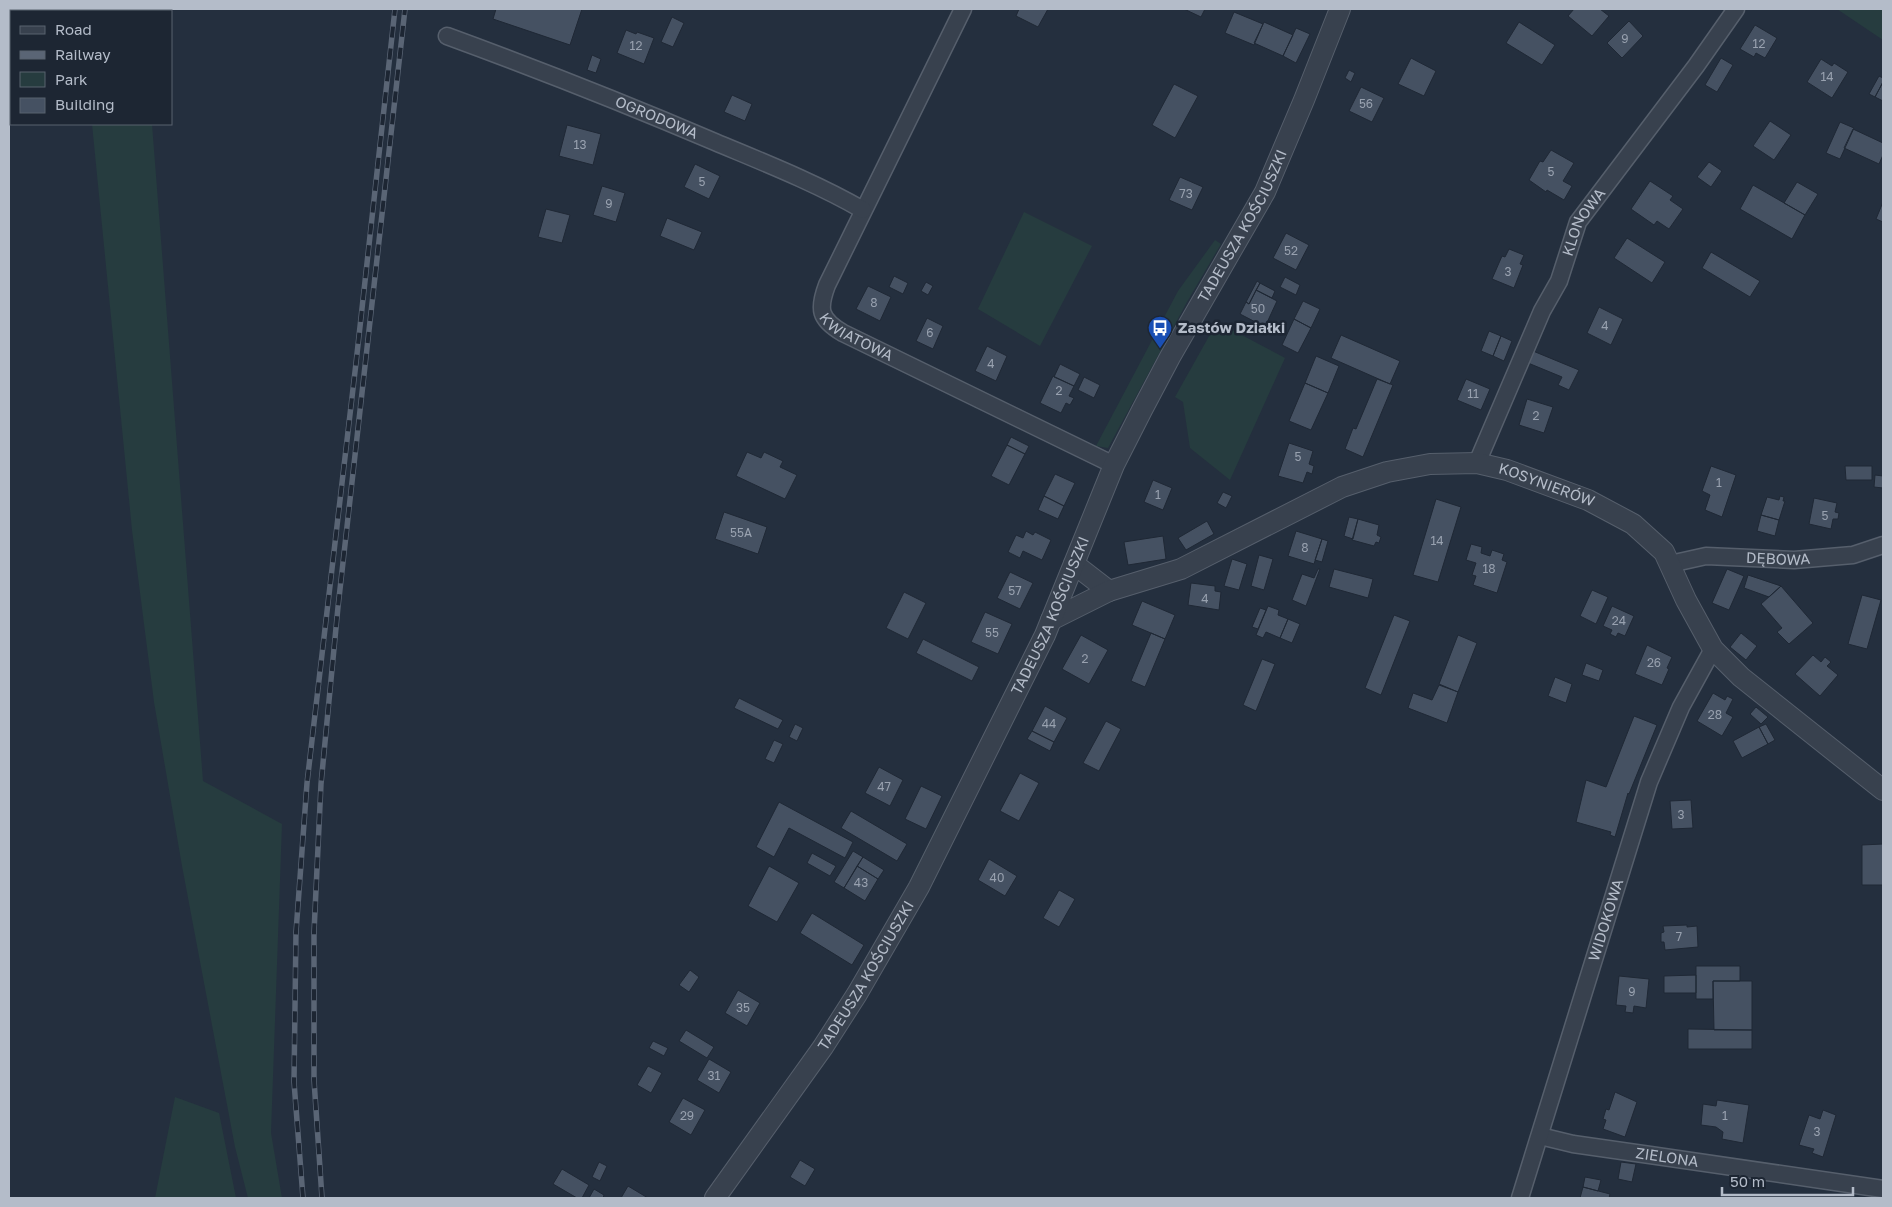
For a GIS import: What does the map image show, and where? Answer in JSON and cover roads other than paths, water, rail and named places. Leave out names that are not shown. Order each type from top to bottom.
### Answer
[{"type":"street","name":"KWIATOWA","points":[[963,9],[886,169],[863,210],[823,296],[821,309],[829,324],[851,337],[1114,465]]},
{"type":"street","name":"TADEUSZA KOŚCIUSZKI","points":[[715,1198],[822,1047],[857,994],[918,887],[1000,727],[1051,620],[1114,465],[1170,357],[1265,192],[1340,9]]},
{"type":"street","name":"KLONOWA","points":[[1477,464],[1542,311],[1559,281],[1578,222],[1696,66],[1736,9]]},
{"type":"street","name":"OGRODOWA","points":[[447,36],[537,68],[637,109],[832,192],[863,210]]},
{"type":"street","name":"KOSYNIERÓW","points":[[1051,620],[1109,591],[1181,568],[1342,487],[1387,472],[1430,464],[1477,464],[1507,470],[1588,500],[1633,524],[1664,552],[1686,600],[1713,649],[1741,677],[1883,790]]},
{"type":"street","name":"DĘBOWA","points":[[1670,564],[1706,556],[1794,560],[1853,555],[1883,545]]},
{"type":"street","points":[[1074,564],[1109,591]]},
{"type":"street","name":"WIDOKOWA","points":[[1520,1198],[1649,782],[1681,707],[1713,649]]},
{"type":"street","name":"ZIELONA","points":[[1540,1136],[1573,1144],[1650,1156],[1883,1189]]},
{"type":"railway","points":[[303,1198],[294,1082],[296,932],[307,783],[395,9]]},
{"type":"railway","points":[[322,1198],[314,1080],[314,932],[321,784],[338,607],[405,9]]},
{"type":"place","name":"Zastów Działki","points":[[1160,349]]}]
